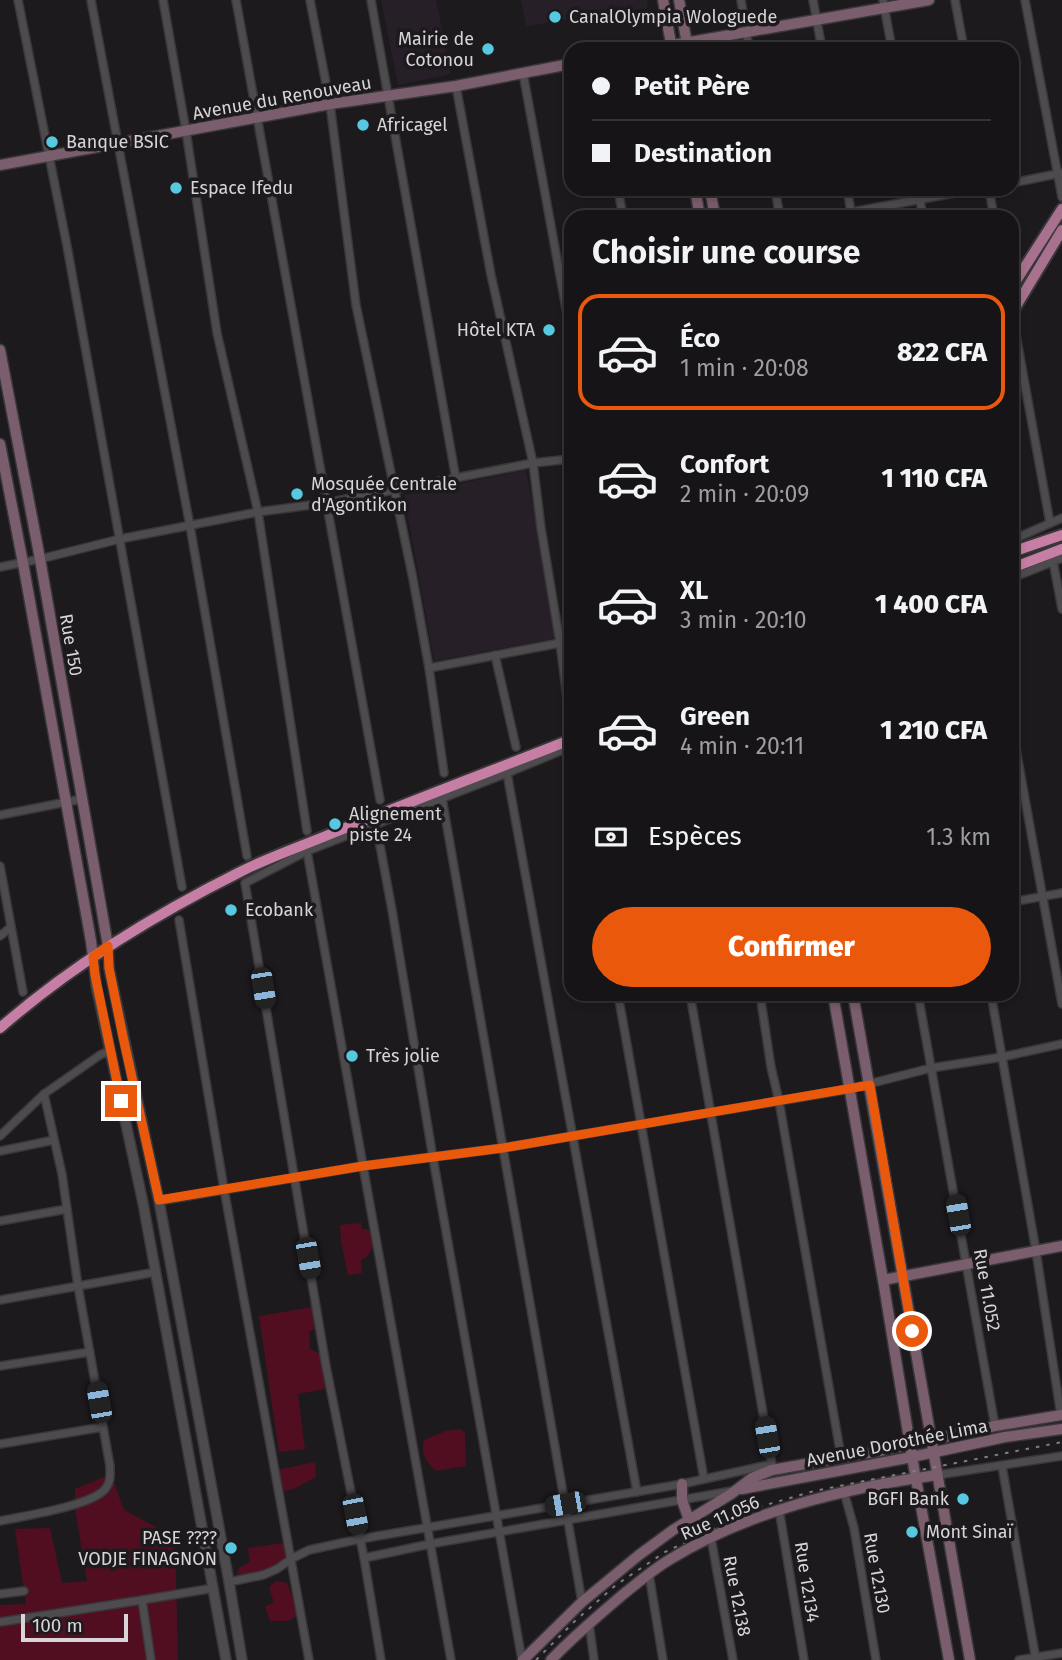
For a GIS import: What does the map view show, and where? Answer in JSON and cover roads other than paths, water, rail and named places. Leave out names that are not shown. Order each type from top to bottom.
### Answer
[{"type":"highway","points":[[1019,550],[1062,535]]},
{"type":"highway","points":[[1019,565],[1062,549]]},
{"type":"highway","points":[[0,1028],[108,946],[242,870],[564,742]]},
{"type":"main road","points":[[663,0],[671,42]]},
{"type":"main road","points":[[679,0],[686,42]]},
{"type":"main road","points":[[704,42],[884,4],[929,0]]},
{"type":"main road","name":"Avenue du Renouveau","points":[[0,165],[330,104],[456,86],[564,65]]},
{"type":"main road","points":[[1019,276],[1062,209]]},
{"type":"main road","points":[[1019,301],[1062,230]]},
{"type":"main road","name":"Rue 150","points":[[1,356],[40,559],[108,946]]},
{"type":"main road","name":"Rue 150","points":[[0,444],[93,957]]},
{"type":"main road","points":[[834,1001],[949,1660]]},
{"type":"main road","points":[[854,1001],[970,1660]]},
{"type":"main road","points":[[883,1280],[1062,1246]]},
{"type":"main road","name":"Avenue Dorothée Lima","points":[[523,1660],[582,1602],[653,1544],[772,1467],[1062,1415]]},
{"type":"main road","name":"Avenue Dorothée Lima","points":[[738,1490],[1005,1437],[1062,1429]]},
{"type":"main road","name":"Rue 11.056","points":[[551,1660],[589,1623],[649,1574],[710,1538],[779,1509],[844,1492],[937,1475]]},
{"type":"main road","points":[[682,1484],[682,1500],[690,1520]]},
{"type":"street","points":[[18,0],[120,538],[182,887]]},
{"type":"street","points":[[91,0],[190,526],[247,856]]},
{"type":"street","points":[[163,0],[187,131],[217,333],[258,512],[307,831]]},
{"type":"street","points":[[236,0],[380,800]]},
{"type":"street","points":[[310,0],[330,104],[356,305],[429,668],[444,773]]},
{"type":"street","points":[[371,0],[456,479]]},
{"type":"street","points":[[741,0],[748,42]]},
{"type":"street","points":[[813,0],[821,42]]},
{"type":"street","points":[[955,0],[963,42]]},
{"type":"street","points":[[1025,0],[1060,174],[1062,197]]},
{"type":"street","points":[[884,4],[891,42]]},
{"type":"street","points":[[523,73],[564,297]]},
{"type":"street","points":[[456,86],[491,275],[533,463],[564,674]]},
{"type":"street","points":[[1019,182],[1060,174]]},
{"type":"street","points":[[919,196],[922,210]]},
{"type":"street","points":[[874,210],[940,196]]},
{"type":"street","points":[[1019,352],[1050,523]]},
{"type":"street","points":[[0,567],[120,538],[564,460]]},
{"type":"street","points":[[1019,537],[1062,518]]},
{"type":"street","points":[[1019,575],[1062,558]]},
{"type":"street","points":[[1054,561],[1062,609]]},
{"type":"street","points":[[429,668],[560,643]]},
{"type":"street","points":[[495,654],[516,747]]},
{"type":"street","points":[[381,1660],[326,1366],[246,883],[307,851],[564,749]]},
{"type":"street","points":[[1019,765],[1062,1004]]},
{"type":"street","points":[[507,773],[636,1492]]},
{"type":"street","points":[[442,798],[582,1602]]},
{"type":"street","points":[[0,815],[82,799]]},
{"type":"street","points":[[376,824],[523,1660]]},
{"type":"street","points":[[307,851],[451,1660]]},
{"type":"street","points":[[0,866],[23,992]]},
{"type":"street","points":[[1019,901],[1062,893]]},
{"type":"street","points":[[178,920],[309,1660]]},
{"type":"street","points":[[0,936],[11,927]]},
{"type":"street","points":[[108,946],[109,968],[159,1200],[242,1660]]},
{"type":"street","points":[[93,957],[96,985],[143,1203],[226,1660]]},
{"type":"street","points":[[619,1001],[704,1479]]},
{"type":"street","points":[[229,1582],[263,1575],[309,1550],[360,1539],[772,1467],[691,1001]]},
{"type":"street","points":[[761,1001],[841,1456]]},
{"type":"street","name":"Rue 11.052","points":[[919,1001],[995,1426]]},
{"type":"street","points":[[992,1001],[1062,1415]]},
{"type":"street","points":[[159,1200],[363,1166],[503,1148],[849,1089],[931,1068],[1062,1044]]},
{"type":"street","points":[[0,1136],[44,1094],[100,1055],[111,1051]]},
{"type":"street","points":[[0,1521],[59,1510],[102,1493],[110,1478],[62,1174],[44,1094]]},
{"type":"street","points":[[0,1151],[54,1140]]},
{"type":"street","points":[[0,1221],[67,1209]]},
{"type":"street","points":[[0,1300],[156,1272]]},
{"type":"street","points":[[0,1366],[90,1352]]},
{"type":"street","points":[[0,1444],[103,1427]]},
{"type":"street","points":[[937,1475],[1062,1456]]},
{"type":"street","points":[[1002,1466],[1036,1659]]},
{"type":"street","points":[[364,1558],[738,1490]]},
{"type":"street","name":"Rue 12.130","points":[[844,1492],[854,1528],[876,1660]]},
{"type":"street","name":"Rue 12.134","points":[[779,1509],[804,1660]]},
{"type":"street","name":"Rue 12.138","points":[[710,1538],[733,1660]]},
{"type":"street","points":[[649,1574],[663,1660]]},
{"type":"street","points":[[1,1622],[214,1588]]},
{"type":"street","points":[[0,1594],[24,1591]]},
{"type":"street","points":[[142,1600],[151,1660]]},
{"type":"street","points":[[589,1623],[594,1660]]},
{"type":"street","points":[[1018,1660],[1062,1653]]},
{"type":"waterway","points":[[668,0],[673,22]]},
{"type":"railway","points":[[536,1660],[616,1585],[665,1552],[759,1507],[814,1491],[1062,1442]]},
{"type":"place","name":"CanalOlympia Wologuede","points":[[555,17]]},
{"type":"place","name":"Mairie de Cotonou","points":[[488,49]]},
{"type":"place","name":"Africagel","points":[[363,125]]},
{"type":"place","name":"Banque BSIC","points":[[52,142]]},
{"type":"place","name":"Espace Ifedu","points":[[176,188]]},
{"type":"place","name":"Hôtel KTA","points":[[549,330]]},
{"type":"place","name":"Mosquée Centrale d'Agontikon","points":[[297,494]]},
{"type":"place","name":"Alignement piste 24","points":[[335,824]]},
{"type":"place","name":"Ecobank","points":[[231,910]]},
{"type":"place","name":"Très jolie","points":[[352,1056]]},
{"type":"place","name":"BGFI Bank","points":[[963,1499]]},
{"type":"place","name":"Mont Sinaï","points":[[912,1532]]},
{"type":"place","name":"PASE ???? VODJE FINAGNON","points":[[231,1548]]}]
